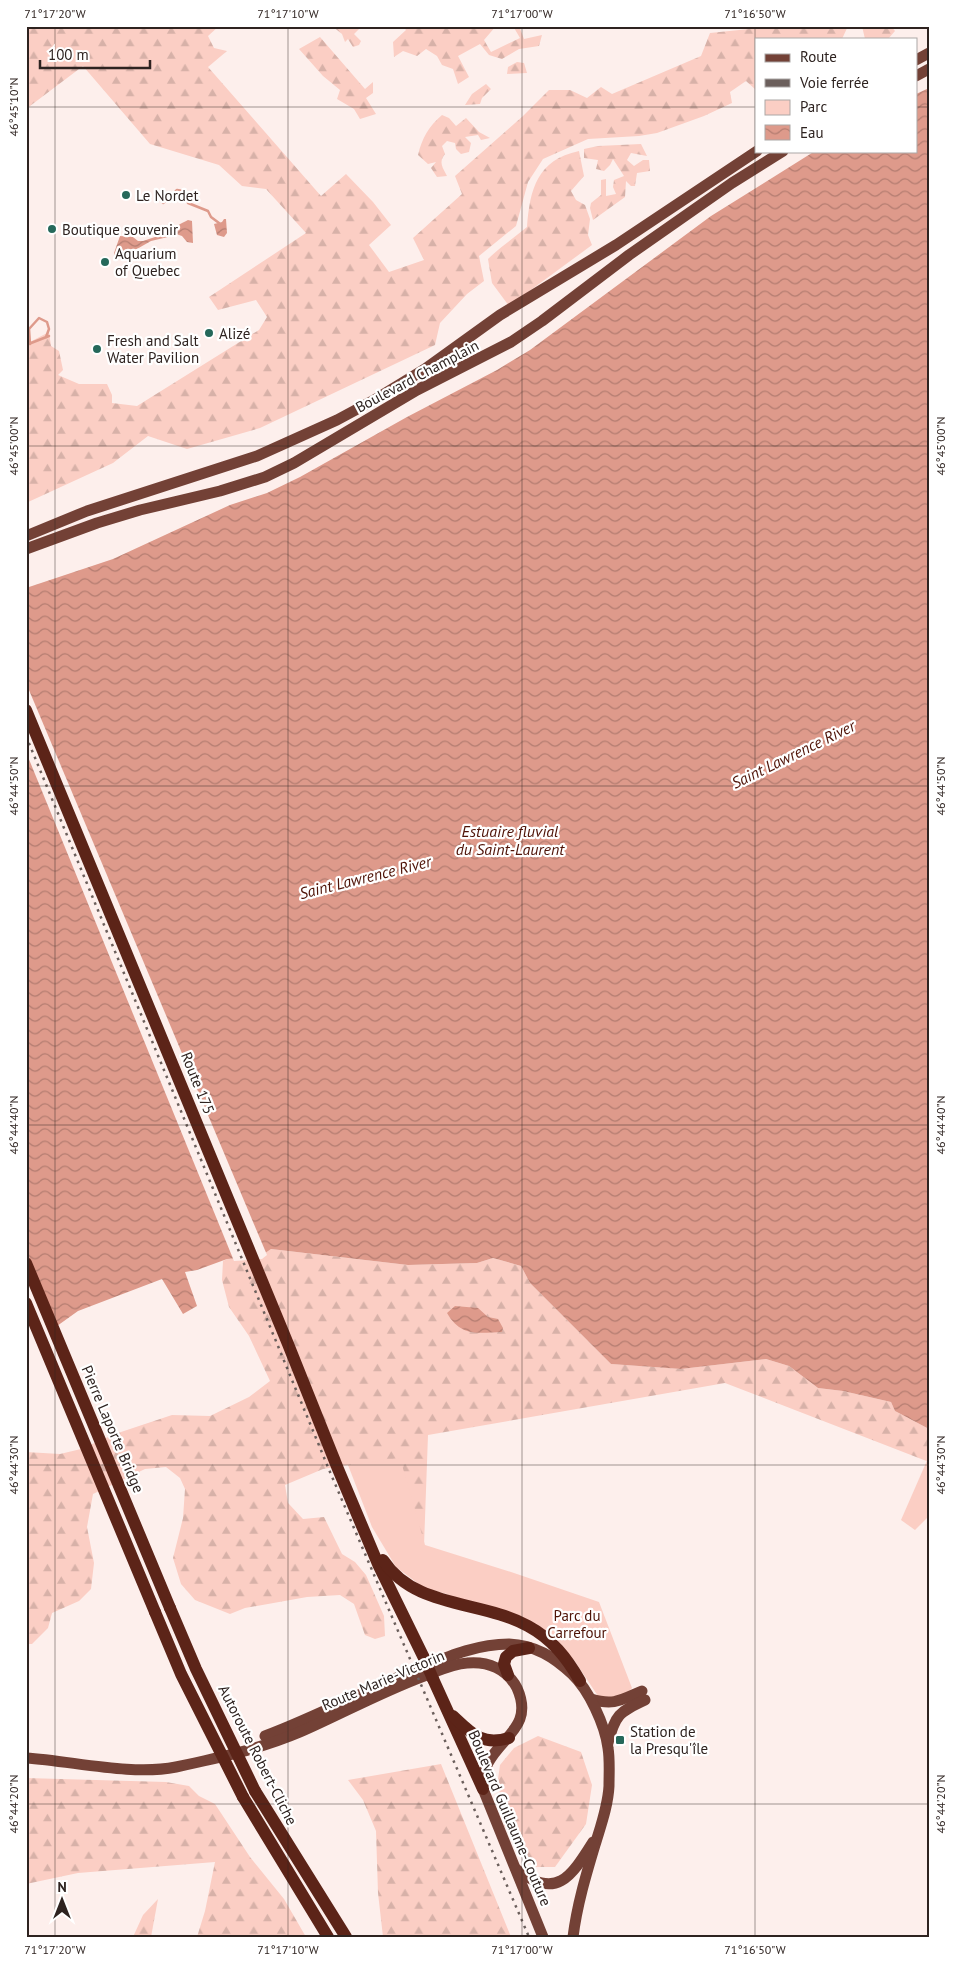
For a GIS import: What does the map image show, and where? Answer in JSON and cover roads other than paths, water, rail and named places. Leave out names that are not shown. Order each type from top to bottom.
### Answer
[{"type":"highway","name":"Route 175","points":[[26,710],[338,1469],[367,1535]]},
{"type":"highway","name":"Pierre Laporte Bridge","points":[[26,1263],[170,1608]]},
{"type":"highway","name":"Pierre Laporte Bridge","points":[[26,1303],[155,1612]]},
{"type":"highway","name":"Boulevard Guillaume-Couture","points":[[367,1535],[378,1564],[424,1658],[483,1789]]},
{"type":"highway","points":[[367,1535],[391,1572],[402,1582],[419,1592],[492,1612],[528,1626],[560,1651],[570,1663],[580,1681]]},
{"type":"highway","name":"Autoroute Robert-Cliche","points":[[170,1608],[196,1669],[255,1791],[346,1937]]},
{"type":"highway","name":"Autoroute Robert-Cliche","points":[[155,1612],[181,1674],[242,1797],[328,1937]]},
{"type":"highway","points":[[508,1675],[504,1664],[506,1657],[513,1651],[529,1648]]},
{"type":"highway","points":[[448,1711],[475,1736],[484,1740],[498,1741],[509,1738]]},
{"type":"main road","points":[[918,59],[929,52]]},
{"type":"main road","name":"Boulevard Champlain","points":[[26,536],[87,511],[257,456],[337,420],[425,369],[500,315],[616,245],[756,152]]},
{"type":"main road","name":"Boulevard Champlain","points":[[26,549],[114,518],[220,491],[265,477],[294,463],[417,390],[511,342],[629,255],[732,183],[781,152]]},
{"type":"main road","name":"Route Marie-Victorin","points":[[204,1760],[297,1724],[451,1655],[493,1645],[510,1644],[551,1656],[580,1681]]},
{"type":"main road","name":"Route Marie-Victorin","points":[[26,1758],[107,1768],[146,1769],[174,1767],[250,1750],[291,1735],[405,1683],[447,1667],[477,1662],[497,1667],[508,1675]]},
{"type":"main road","points":[[483,1789],[483,1777],[488,1763],[496,1750],[509,1738],[519,1722],[521,1708],[518,1690],[508,1675]]},
{"type":"main road","points":[[580,1681],[591,1699],[608,1743]]},
{"type":"main road","points":[[573,1937],[580,1898],[605,1811],[608,1788],[608,1743],[615,1720],[644,1695],[606,1703],[591,1699]]},
{"type":"main road","name":"Boulevard Guillaume-Couture","points":[[483,1789],[542,1937]]},
{"type":"main road","points":[[515,1869],[538,1884],[547,1885],[559,1882],[570,1874],[599,1832]]},
{"type":"water","name":"Estuaire fluvial du Saint-Laurent","points":[[929,88],[929,1429],[895,1411],[891,1402],[843,1391],[818,1388],[789,1366],[766,1359],[681,1369],[611,1364],[530,1283],[521,1266],[493,1258],[477,1263],[408,1265],[271,1249],[261,1256],[227,1259],[197,1270],[185,1272],[197,1306],[183,1314],[162,1279],[78,1311],[26,1345],[26,588],[113,559],[230,505],[267,493],[497,370],[530,350],[711,216],[813,152],[918,152],[918,93]]},
{"type":"water","points":[[226,219],[227,233],[224,237],[217,235],[214,224],[222,222]]},
{"type":"water","points":[[188,220],[192,221],[193,243],[187,242],[182,236],[176,234],[151,241],[121,258],[114,256],[120,236],[133,237],[138,241],[143,241],[172,234],[176,227]]},
{"type":"water","points":[[455,1306],[478,1308],[488,1317],[498,1319],[503,1328],[502,1332],[478,1333],[464,1330],[452,1321],[447,1313]]},
{"type":"waterway","points":[[163,203],[177,190],[184,193]]},
{"type":"waterway","points":[[187,197],[188,203],[208,211],[211,217],[219,223]]},
{"type":"waterway","points":[[30,344],[29,329],[39,318],[47,322],[49,329],[46,337]]},
{"type":"waterway","points":[[26,345],[49,336]]},
{"type":"railway","points":[[26,736],[330,1472],[529,1937]]},
{"type":"place","name":"Le Nordet","points":[[126,195]]},
{"type":"place","name":"Boutique souvenir","points":[[52,229]]},
{"type":"place","name":"Aquarium of Quebec","points":[[105,262]]},
{"type":"place","name":"Alizé","points":[[209,333]]},
{"type":"place","name":"Fresh and Salt Water Pavilion","points":[[97,349]]},
{"type":"place","name":"Station de la Presqu'île","points":[[620,1740]]},
{"type":"water label","name":"Saint Lawrence River","points":[[793,754]]},
{"type":"water label","name":"Saint Lawrence River","points":[[365,877]]},
{"type":"park label","name":"Parc du Carrefour","points":[[577,1624]]}]
